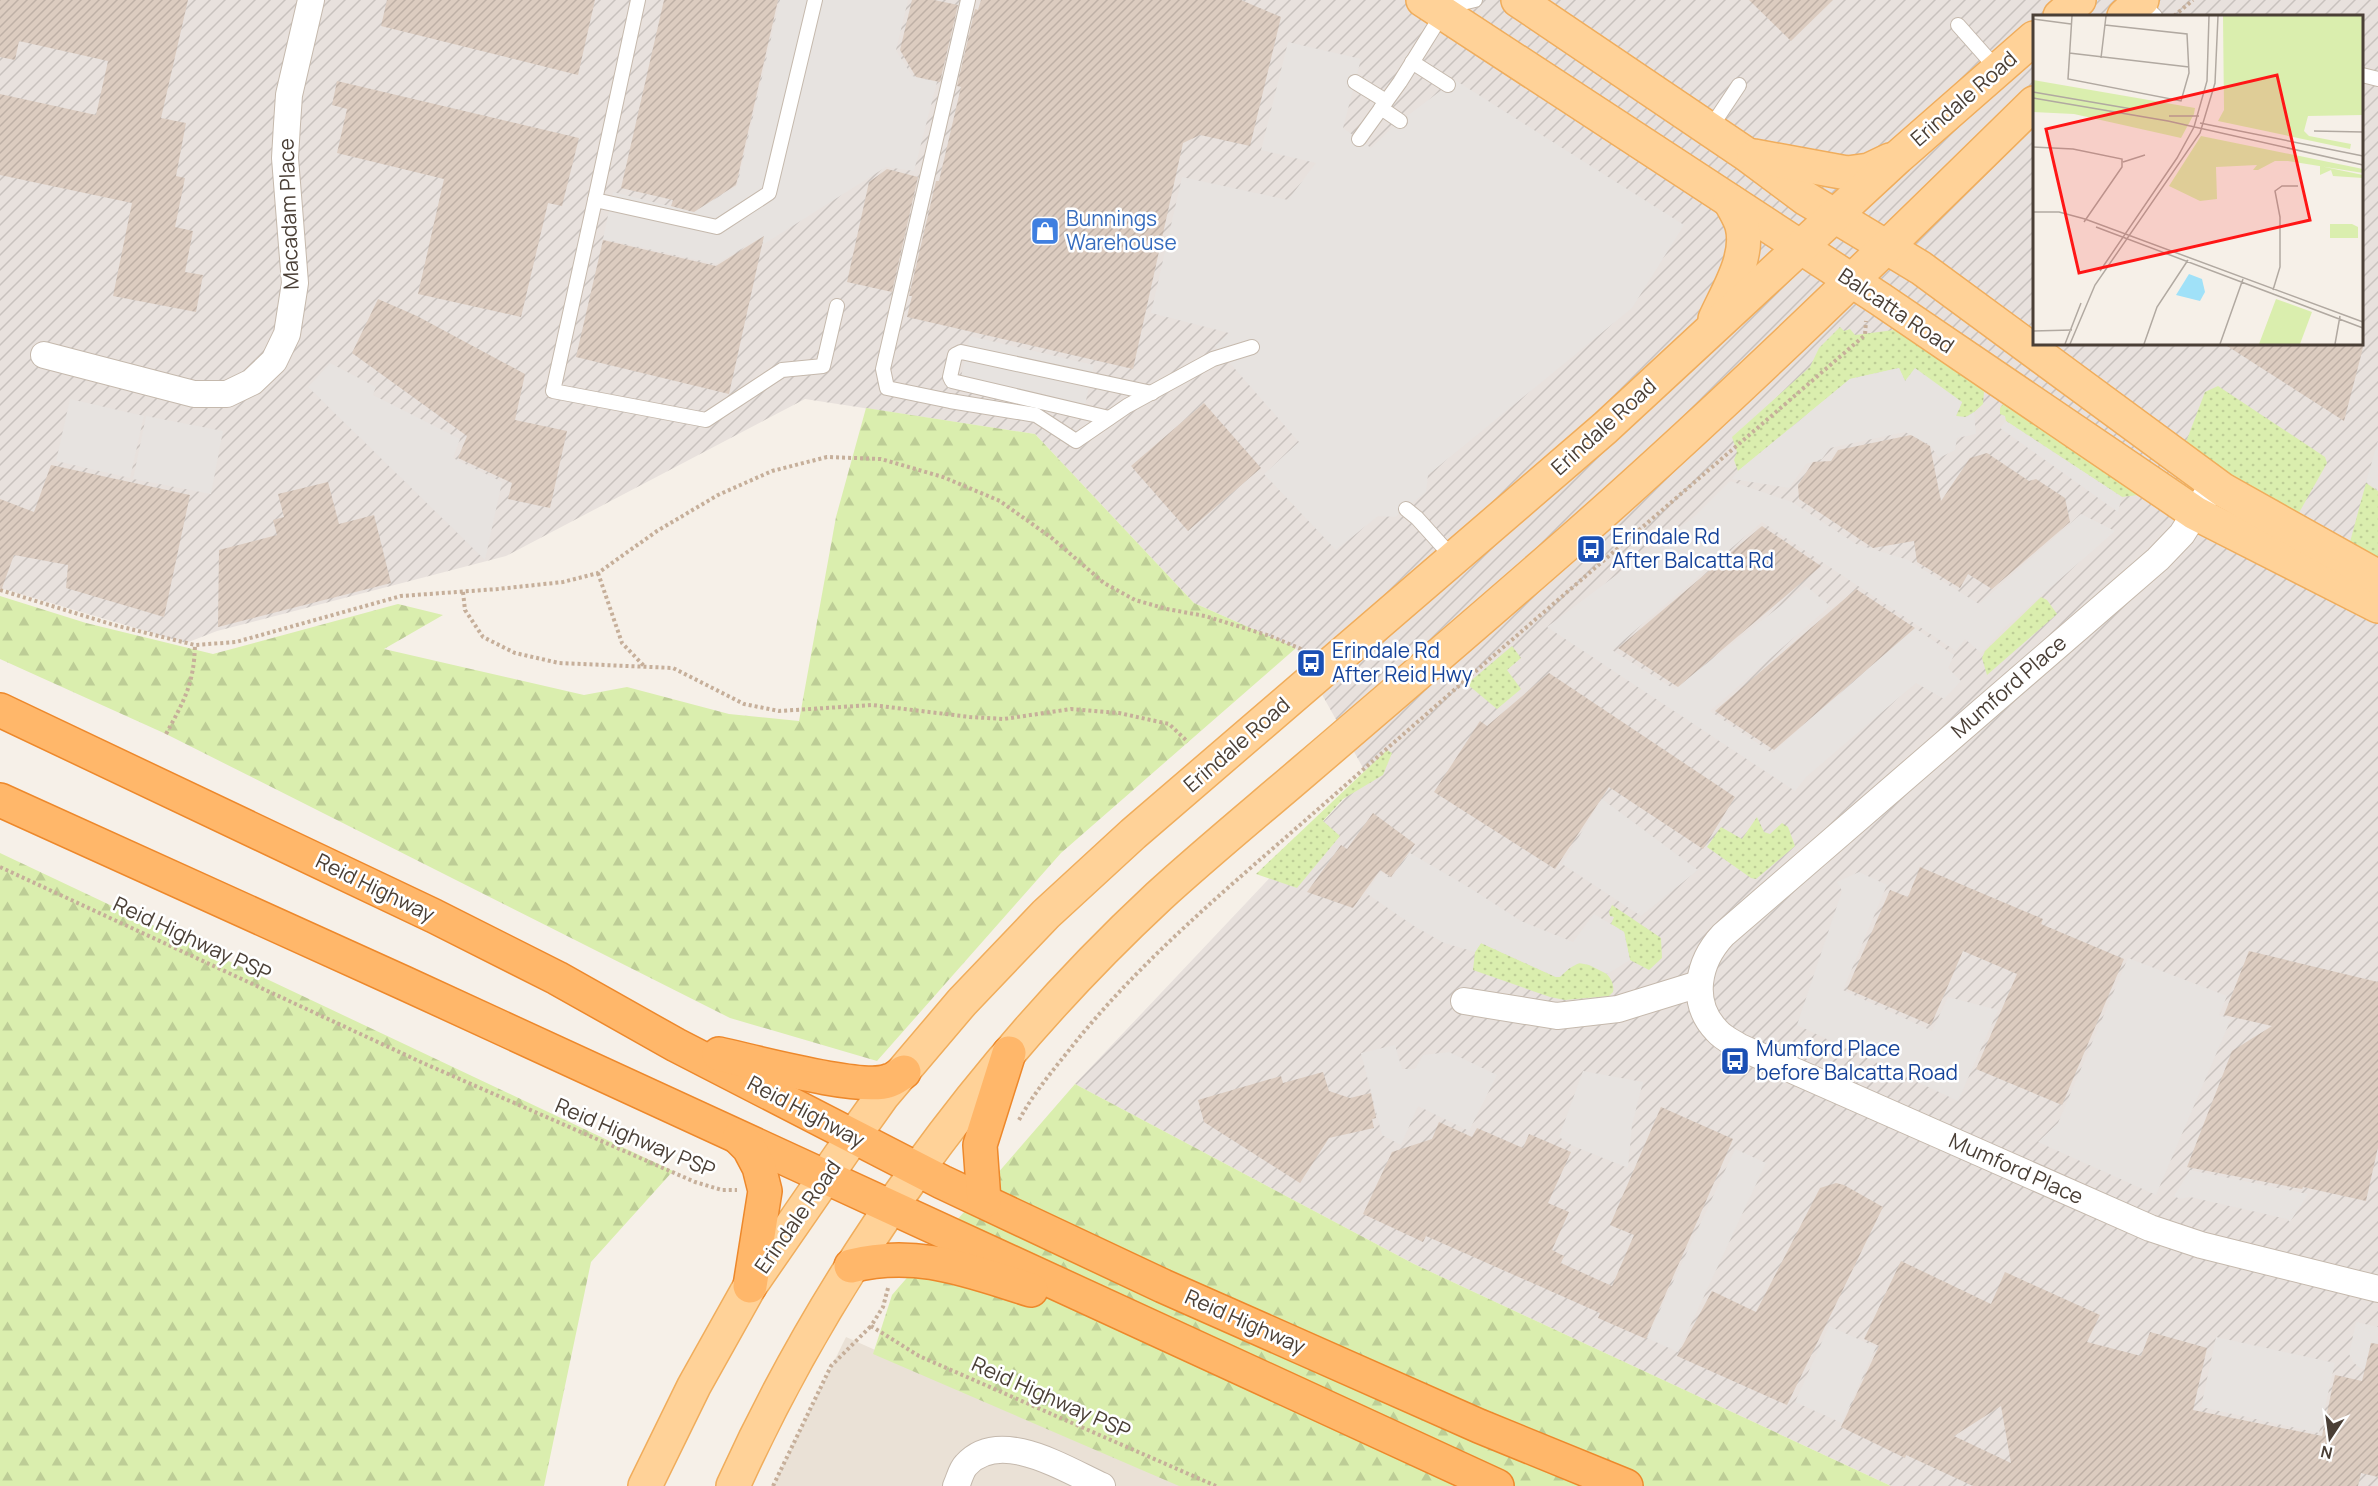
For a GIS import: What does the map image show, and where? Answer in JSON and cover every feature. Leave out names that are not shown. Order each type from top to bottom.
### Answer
[{"type":"highway","name":"Reid Highway","points":[[0,710],[434,916],[557,978],[676,1045],[984,1202],[1163,1286],[1435,1407],[1626,1486]]},
{"type":"highway","name":"Reid Highway","points":[[0,800],[404,982],[1497,1486]]},
{"type":"highway","points":[[676,1045],[848,1082],[870,1084],[888,1081],[904,1072]]},
{"type":"highway","points":[[984,1202],[980,1145],[1009,1053]]},
{"type":"highway","points":[[739,1138],[749,1148],[759,1167],[765,1191],[750,1286]]},
{"type":"highway","points":[[851,1266],[877,1259],[943,1263],[1144,1325]]},
{"type":"main road","points":[[1518,0],[1746,154],[1805,198],[1886,246],[1939,282],[2214,483],[2378,577]]},
{"type":"main road","name":"Balcatta Road","points":[[1436,4],[1851,280],[2195,513],[2378,606]]},
{"type":"main road","name":"Erindale Road","points":[[645,1486],[694,1386],[750,1286],[853,1137],[883,1095],[962,1002],[1046,914],[1133,834],[1605,428],[1898,157],[2033,39]]},
{"type":"main road","points":[[733,1486],[760,1426],[851,1266],[919,1170],[1009,1053],[1044,1014],[1157,898],[1577,535],[1703,420],[2033,104]]},
{"type":"main road","points":[[1746,154],[1847,173],[1869,170],[1898,157]]},
{"type":"main road","points":[[1710,332],[1742,253],[1742,225],[1730,201]]},
{"type":"street","name":"Macadam Place","points":[[44,355],[194,394],[227,394],[252,382],[274,361],[287,334],[295,283],[285,158],[288,105],[311,0]]},
{"type":"street","name":"Mumford Place","points":[[2214,483],[2182,534],[2158,559],[1723,935],[1711,948],[1705,960],[1699,984],[1703,1012],[1717,1032],[1740,1047],[2150,1228],[2201,1245],[2378,1289]]},
{"type":"street","points":[[1464,1001],[1557,1016],[1618,1009],[1699,984]]},
{"type":"street","points":[[956,1486],[965,1465],[990,1449],[1022,1451],[1102,1486]]},
{"type":"lane","points":[[638,0],[554,390],[706,420],[782,370],[823,366],[837,306]]},
{"type":"lane","points":[[596,200],[717,227],[770,193],[815,0]]},
{"type":"lane","points":[[968,0],[883,369],[887,388],[950,402],[1036,415],[1076,441],[1109,418],[1213,359],[1252,347]]},
{"type":"lane","points":[[1359,139],[1412,62],[1436,4],[1458,4],[1475,0]]},
{"type":"lane","points":[[1958,25],[1997,69]]},
{"type":"lane","points":[[1412,62],[1448,86]]},
{"type":"lane","points":[[2363,75],[2378,79]]},
{"type":"lane","points":[[1355,82],[1401,121]]},
{"type":"lane","points":[[1710,130],[1739,86]]},
{"type":"lane","points":[[1109,418],[952,381],[950,377],[955,355],[961,352],[1152,393]]},
{"type":"lane","points":[[1406,508],[1454,559]]},
{"type":"path","points":[[2175,15],[2193,0]]},
{"type":"path","points":[[1014,1127],[1030,1099],[1092,1020],[1158,951],[1452,690],[1555,604],[1865,335],[1867,327],[1865,317]]},
{"type":"path","points":[[0,590],[114,625],[195,645],[236,642],[402,596],[563,582],[598,573],[657,531],[718,495],[772,471],[827,457],[881,459],[944,477],[1000,501],[1053,539],[1104,584],[1135,600],[1205,616],[1303,648]]},
{"type":"path","points":[[598,573],[622,643],[645,668]]},
{"type":"path","points":[[463,592],[465,610],[483,637],[515,653],[559,663],[673,668],[744,704],[779,711],[872,705],[1004,719],[1071,709],[1119,713],[1169,724],[1188,742]]},
{"type":"path","points":[[165,734],[189,688],[194,671],[195,645]]},
{"type":"path","name":"Reid Highway PSP","points":[[0,867],[423,1063],[695,1182],[722,1190],[765,1191]]},
{"type":"path","points":[[773,1486],[831,1366],[871,1326],[883,1307],[893,1259]]},
{"type":"path","name":"Reid Highway PSP","points":[[871,1326],[919,1356],[1216,1486]]},
{"type":"shaded area","points":[[0,0],[2378,0],[2378,1486],[1891,1486],[1414,1264],[1075,1084],[1367,775],[1296,648],[1194,603],[1035,434],[805,399],[506,556],[217,631],[186,643],[0,588]]},
{"type":"shaded area","points":[[780,0],[908,0],[896,50],[912,76],[937,82],[914,171],[886,167],[764,244],[760,238],[716,264],[603,239],[613,192],[693,212],[737,186]]},
{"type":"shaded area","points":[[1288,42],[1361,59],[1343,128],[1371,148],[1395,125],[1455,80],[1684,225],[1632,308],[1428,475],[1426,492],[1395,517],[1378,516],[1336,550],[1264,474],[1299,442],[1215,346],[1229,333],[1151,313],[1182,177],[1288,200],[1316,163],[1261,150]]},
{"type":"shaded area","points":[[970,336],[1094,365],[1085,405],[961,377]]},
{"type":"shaded area","points":[[330,363],[376,387],[373,395],[460,439],[453,458],[502,482],[485,560],[308,387]]},
{"type":"shaded area","points":[[1899,368],[1905,381],[1915,368],[1962,402],[1956,416],[1966,417],[1974,412],[1976,434],[1957,438],[1955,450],[1939,458],[1930,445],[1905,432],[1830,448],[1822,459],[1806,464],[1789,488],[1732,479],[1738,471],[1850,379]]},
{"type":"shaded area","points":[[70,399],[144,416],[130,478],[56,461]]},
{"type":"shaded area","points":[[146,416],[223,431],[211,494],[133,479]]},
{"type":"shaded area","points":[[2006,421],[2122,497],[2118,512],[2000,428]]},
{"type":"shaded area","points":[[2378,441],[2378,490],[2366,482]]},
{"type":"shaded area","points":[[1730,481],[1792,502],[1856,544],[1908,560],[1979,604],[2081,514],[2115,531],[2003,629],[1981,653],[1965,639],[1956,651],[1762,522],[1612,650],[1674,689],[1806,586],[1830,606],[1710,711],[1772,753],[1915,628],[1954,655],[1948,668],[1961,681],[1944,699],[1916,683],[1806,777],[1795,791],[1547,627],[1695,516]]},
{"type":"shaded area","points":[[1602,799],[1698,870],[1641,916],[1562,864]]},
{"type":"shaded area","points":[[1410,853],[1521,921],[1573,942],[1594,914],[1624,932],[1630,960],[1607,974],[1579,963],[1560,977],[1556,977],[1481,943],[1475,952],[1444,943],[1414,926],[1366,893],[1381,872],[1391,879]]},
{"type":"shaded area","points":[[1859,872],[1887,885],[1843,990],[1932,1031],[1948,997],[1998,1010],[1958,1101],[1797,1025],[1842,891],[1837,882]]},
{"type":"shaded area","points":[[2128,958],[2227,996],[2219,1015],[2231,1019],[2156,1195],[2038,1142],[2058,1123]]},
{"type":"shaded area","points":[[1395,1045],[1402,1069],[1415,1069],[1423,1055],[1449,1052],[1497,1075],[1469,1131],[1418,1106],[1401,1145],[1382,1135],[1361,1053]]},
{"type":"shaded area","points":[[1583,1071],[1643,1082],[1632,1125],[1628,1168],[1573,1146],[1559,1137]]},
{"type":"shaded area","points":[[1735,1149],[1766,1163],[1678,1352],[1647,1338]]},
{"type":"shaded area","points":[[2190,1170],[2308,1194],[2290,1222],[2287,1219],[2190,1197],[2180,1199],[2174,1196]]},
{"type":"shaded area","points":[[2356,1322],[2378,1327],[2378,1372],[2360,1368],[2349,1354]]},
{"type":"shaded area","points":[[1829,1326],[1876,1347],[1842,1423],[1795,1402]]},
{"type":"shaded area","points":[[846,1337],[1181,1486],[773,1486]]},
{"type":"shaded area","points":[[2216,1337],[2335,1363],[2319,1433],[2201,1407]]},
{"type":"green space","points":[[1840,327],[1844,331],[1850,329],[1855,335],[1894,330],[1979,382],[1984,392],[1983,404],[1967,416],[1956,416],[1962,402],[1905,381],[1899,368],[1850,379],[1738,471],[1734,460],[1737,452],[1732,437],[1810,367],[1819,348]]},
{"type":"green space","points":[[2218,386],[2325,457],[2327,463],[2296,518],[2287,518],[2186,442],[2205,392]]},
{"type":"green space","points":[[2005,401],[2142,491],[2138,495],[2122,497],[2006,421],[2005,416],[2000,414],[2000,408]]},
{"type":"green space","points":[[866,408],[1035,434],[1194,603],[1296,648],[1061,853],[877,1061],[730,1018],[166,734],[0,659],[0,596],[86,623],[213,654],[398,604],[443,615],[384,649],[584,695],[627,687],[729,714],[799,721],[836,517]]},
{"type":"green space","points":[[2366,483],[2378,491],[2378,571],[2353,548],[2350,542]]},
{"type":"green space","points":[[2041,597],[2047,600],[2057,614],[1987,675],[1982,658],[1985,651]]},
{"type":"green space","points":[[1512,646],[1521,658],[1507,670],[1521,689],[1497,709],[1467,684]]},
{"type":"green space","points":[[1387,750],[1392,753],[1383,775],[1343,799],[1323,821],[1340,836],[1297,888],[1256,874]]},
{"type":"green space","points":[[1757,817],[1764,832],[1770,834],[1782,823],[1788,827],[1795,846],[1756,879],[1751,878],[1707,847],[1721,827],[1742,839]]},
{"type":"green space","points":[[0,853],[673,1171],[591,1262],[544,1486],[0,1486]]},
{"type":"green space","points":[[1612,905],[1661,938],[1662,958],[1649,970],[1630,960],[1624,932],[1611,924],[1614,917],[1610,916],[1609,912]]},
{"type":"green space","points":[[1481,943],[1556,977],[1576,964],[1595,966],[1607,974],[1613,986],[1613,992],[1609,996],[1565,1000],[1473,970],[1475,952]]},
{"type":"green space","points":[[1075,1084],[1414,1264],[1891,1486],[1179,1486],[873,1354],[892,1295]]},
{"type":"building","points":[[0,0],[188,0],[161,118],[186,123],[176,176],[185,178],[175,227],[193,231],[185,272],[203,275],[196,312],[113,296],[132,203],[0,175],[0,94],[96,115],[108,61],[19,41],[15,60],[0,57]]},
{"type":"building","points":[[387,0],[595,0],[578,75],[381,26]]},
{"type":"building","points":[[664,0],[778,0],[736,185],[694,212],[671,206],[673,200],[621,188]]},
{"type":"building","points":[[912,0],[934,0],[958,5],[940,82],[916,77],[900,50]]},
{"type":"building","name":"Bunnings Warehouse","points":[[981,0],[1241,0],[1281,17],[1250,146],[1200,135],[1183,143],[1133,369],[907,317],[912,296],[909,296],[936,181],[939,181],[961,87],[957,86],[975,9],[978,10]]},
{"type":"building","points":[[1749,0],[1833,0],[1791,41]]},
{"type":"building","points":[[337,81],[579,138],[562,206],[548,203],[521,317],[418,294],[444,179],[337,153],[347,109],[332,105]]},
{"type":"building","points":[[887,169],[918,177],[892,292],[847,282],[869,182]]},
{"type":"building","points":[[764,236],[729,394],[576,357],[603,240],[716,266]]},
{"type":"building","points":[[378,299],[417,316],[525,374],[515,420],[567,431],[550,508],[508,499],[512,483],[458,458],[467,436],[352,353]]},
{"type":"building","points":[[2364,344],[2344,421],[2226,345]]},
{"type":"building","points":[[1204,403],[1261,468],[1188,531],[1131,466]]},
{"type":"building","points":[[1911,435],[1930,446],[1941,501],[1970,458],[1987,453],[2029,481],[2036,479],[2065,498],[2070,522],[1992,589],[1968,574],[1960,588],[1917,562],[1914,541],[1873,548],[1799,499],[1798,485],[1813,462],[1831,461],[1838,450]]},
{"type":"building","points":[[51,465],[190,495],[164,617],[66,588],[68,565],[14,555],[2,588],[0,588],[0,499],[34,512]]},
{"type":"building","points":[[328,482],[339,524],[374,515],[391,583],[218,627],[219,550],[277,535],[273,520],[284,517],[278,494]]},
{"type":"building","points":[[1762,526],[1821,566],[1678,687],[1618,648]]},
{"type":"building","points":[[1856,589],[1915,628],[1774,750],[1715,711]]},
{"type":"building","points":[[1549,673],[1735,797],[1703,849],[1609,787],[1555,869],[1434,792],[1480,721],[1487,726]]},
{"type":"building","points":[[1373,813],[1415,844],[1391,877],[1380,870],[1353,908],[1307,892],[1341,845],[1347,849]]},
{"type":"building","points":[[1920,867],[2043,919],[2041,924],[2124,959],[2062,1105],[1976,1069],[2017,974],[1963,951],[1931,1025],[1847,989],[1890,890],[1908,897]]},
{"type":"building","points":[[2249,951],[2378,982],[2378,1147],[2366,1201],[2303,1187],[2302,1189],[2187,1167],[2232,1051],[2272,1026],[2224,1015]]},
{"type":"building","points":[[1323,1072],[1329,1091],[1350,1098],[1371,1093],[1376,1118],[1372,1119],[1374,1128],[1329,1138],[1300,1183],[1204,1122],[1198,1100],[1281,1076],[1283,1083]]},
{"type":"building","points":[[1661,1107],[1733,1139],[1646,1339],[1598,1318],[1600,1313],[1426,1236],[1423,1242],[1363,1214],[1392,1152],[1432,1139],[1439,1122],[1472,1137],[1477,1128],[1523,1148],[1529,1134],[1571,1152],[1548,1203],[1569,1212],[1552,1250],[1564,1256],[1561,1263],[1612,1286],[1634,1235],[1610,1225]]},
{"type":"building","points":[[1836,1183],[1844,1185],[1883,1207],[1787,1405],[1677,1356],[1712,1291],[1756,1312],[1820,1188]]},
{"type":"building","points":[[1901,1261],[1991,1304],[2005,1272],[2100,1315],[2087,1342],[2141,1356],[2150,1332],[2207,1348],[2193,1410],[2322,1436],[2335,1375],[2362,1381],[2371,1343],[2378,1344],[2378,1477],[2361,1473],[2358,1486],[1973,1486],[1906,1455],[1905,1458],[1841,1427],[1879,1346],[1864,1339]],"holes":[[[2001,1406],[2011,1463],[1954,1436]]]},
{"type":"place","name":"Bunnings Warehouse","points":[[1045,231]]},
{"type":"place","name":"Erindale Rd After Balcatta Rd","points":[[1591,549]]},
{"type":"place","name":"Erindale Rd After Reid Hwy","points":[[1311,663]]},
{"type":"place","name":"Mumford Place before Balcatta Road","points":[[1735,1061]]}]
